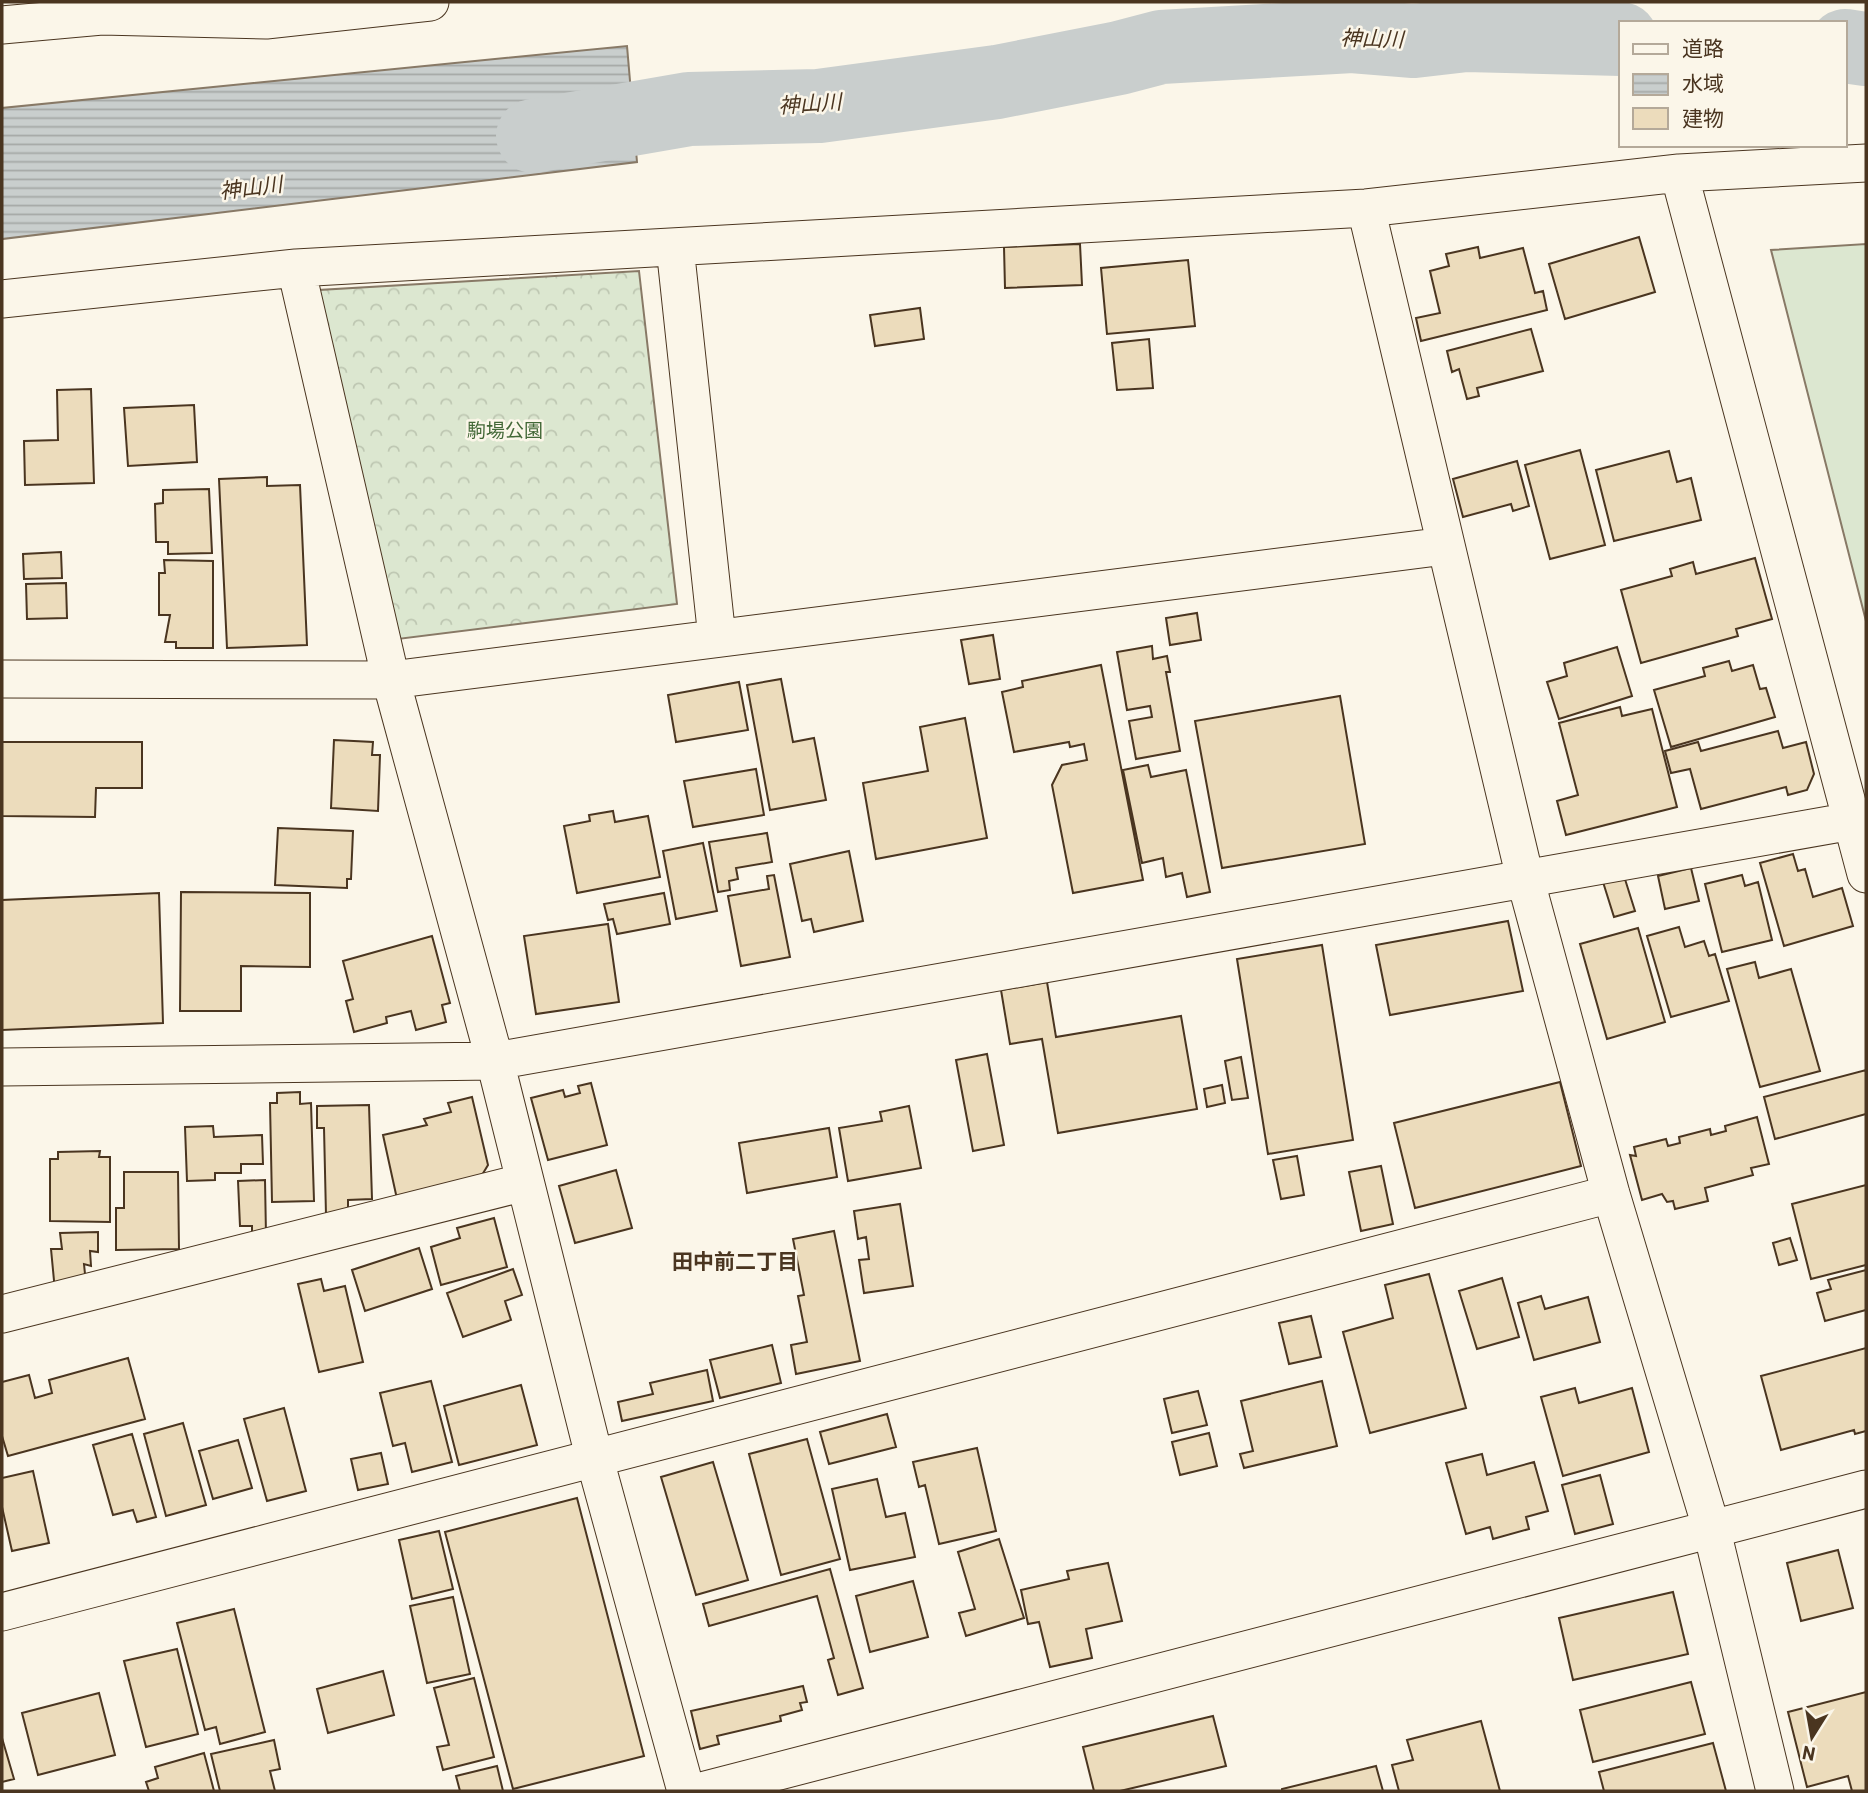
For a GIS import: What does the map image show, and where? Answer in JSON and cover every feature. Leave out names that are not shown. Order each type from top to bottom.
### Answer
[{"type":"street","points":[[2,25],[102,16],[266,20],[430,2]]},
{"type":"street","points":[[2,299],[296,268],[1366,208],[1679,173],[1866,163]]},
{"type":"street","points":[[1679,173],[1866,874]]},
{"type":"street","points":[[1366,208],[1525,878],[1611,1194],[1710,1527],[1774,1791]]},
{"type":"street","points":[[675,247],[717,638]]},
{"type":"street","points":[[296,268],[391,680],[495,1061],[595,1460],[686,1791]]},
{"type":"street","points":[[2,679],[391,680],[1445,546]]},
{"type":"street","points":[[2,1066],[495,1061],[1852,821]]},
{"type":"street","points":[[2,1314],[525,1182]]},
{"type":"street","points":[[2,1612],[1611,1194]]},
{"type":"street","points":[[702,1791],[1710,1527],[1866,1489]]},
{"type":"green space","points":[[1866,244],[1866,621],[1771,250]]},
{"type":"green space","name":"駒場公園","points":[[639,271],[677,604],[398,639],[319,290]]},
{"type":"water","points":[[627,46],[637,162],[2,239],[2,108]]},
{"type":"building","points":[[1639,237],[1655,292],[1565,319],[1549,264]]},
{"type":"building","points":[[1080,244],[1082,285],[1005,288],[1004,247]]},
{"type":"building","points":[[1478,247],[1480,258],[1523,248],[1535,293],[1543,291],[1547,310],[1421,341],[1416,318],[1440,313],[1430,271],[1449,266],[1446,254]]},
{"type":"building","points":[[1188,260],[1195,326],[1107,334],[1101,268]]},
{"type":"building","points":[[920,308],[924,339],[875,346],[870,315]]},
{"type":"building","points":[[1531,329],[1543,371],[1477,388],[1479,396],[1467,399],[1459,369],[1452,372],[1447,351]]},
{"type":"building","points":[[1149,339],[1153,388],[1117,390],[1112,343]]},
{"type":"building","points":[[91,389],[94,483],[25,485],[24,441],[58,440],[57,390]]},
{"type":"building","points":[[194,405],[197,462],[128,466],[124,408]]},
{"type":"building","points":[[1580,450],[1605,545],[1550,559],[1525,465]]},
{"type":"building","points":[[1669,451],[1677,482],[1691,478],[1701,520],[1614,541],[1596,470]]},
{"type":"building","points":[[1517,461],[1529,506],[1513,511],[1511,504],[1463,517],[1453,479]]},
{"type":"building","points":[[267,477],[267,486],[300,485],[307,645],[227,648],[219,479]]},
{"type":"building","points":[[209,489],[212,553],[168,554],[168,542],[156,542],[155,504],[163,503],[163,490]]},
{"type":"building","points":[[61,552],[62,578],[24,579],[23,554]]},
{"type":"building","points":[[1755,558],[1772,619],[1736,629],[1738,636],[1641,663],[1621,590],[1672,576],[1670,569],[1693,562],[1696,574]]},
{"type":"building","points":[[164,560],[213,561],[213,648],[176,648],[176,642],[165,642],[170,615],[159,615],[159,573],[165,573]]},
{"type":"building","points":[[66,583],[67,618],[27,619],[26,584]]},
{"type":"building","points":[[1197,613],[1201,640],[1170,645],[1166,618]]},
{"type":"building","points":[[993,635],[1000,679],[969,684],[961,640]]},
{"type":"building","points":[[1152,646],[1153,659],[1167,656],[1170,672],[1166,672],[1180,751],[1136,759],[1129,721],[1152,717],[1150,706],[1127,710],[1117,652]]},
{"type":"building","points":[[1617,647],[1632,696],[1559,719],[1547,682],[1567,676],[1564,663]]},
{"type":"building","points":[[1729,661],[1732,671],[1753,665],[1760,689],[1766,688],[1775,717],[1671,747],[1654,690],[1705,676],[1703,668]]},
{"type":"building","points":[[1101,665],[1143,880],[1073,893],[1052,785],[1062,765],[1087,760],[1084,744],[1070,747],[1069,742],[1014,752],[1002,692],[1023,687],[1022,681]]},
{"type":"building","points":[[781,679],[793,742],[814,738],[826,800],[770,810],[747,685]]},
{"type":"building","points":[[739,682],[748,730],[676,742],[668,695]]},
{"type":"building","points":[[1340,696],[1365,844],[1222,868],[1195,721]]},
{"type":"building","points":[[1620,707],[1622,716],[1652,709],[1677,807],[1566,835],[1557,801],[1578,795],[1559,723]]},
{"type":"building","points":[[965,718],[987,838],[876,859],[863,783],[928,771],[920,727]]},
{"type":"building","points":[[1778,731],[1783,748],[1806,742],[1814,774],[1807,790],[1788,795],[1786,787],[1701,809],[1690,769],[1671,773],[1665,751],[1698,742],[1701,751]]},
{"type":"building","points":[[334,740],[373,742],[372,755],[380,755],[378,811],[331,808]]},
{"type":"building","points":[[2,742],[142,742],[142,788],[96,788],[95,817],[2,816]]},
{"type":"building","points":[[1148,765],[1151,777],[1186,770],[1210,892],[1187,897],[1182,873],[1166,877],[1163,858],[1142,863],[1123,770]]},
{"type":"building","points":[[756,769],[764,815],[693,827],[684,781]]},
{"type":"building","points":[[613,811],[615,822],[648,816],[660,877],[577,893],[564,826],[590,821],[589,815]]},
{"type":"building","points":[[278,828],[353,831],[351,879],[347,879],[347,888],[275,885]]},
{"type":"building","points":[[767,833],[772,862],[736,868],[738,879],[729,881],[730,890],[718,892],[709,842]]},
{"type":"building","points":[[703,843],[717,911],[676,919],[663,851]]},
{"type":"building","points":[[849,851],[863,921],[814,932],[811,919],[802,921],[790,864]]},
{"type":"building","points":[[1793,854],[1798,871],[1805,869],[1813,897],[1842,888],[1853,926],[1784,946],[1760,863]]},
{"type":"building","points":[[1691,868],[1699,901],[1665,909],[1658,876]]},
{"type":"building","points":[[774,875],[790,957],[741,966],[728,896],[769,889],[767,876]]},
{"type":"building","points":[[1742,875],[1745,886],[1758,882],[1772,940],[1722,952],[1705,884]]},
{"type":"building","points":[[1624,876],[1635,911],[1614,917],[1603,882]]},
{"type":"building","points":[[181,892],[310,893],[310,967],[241,966],[241,1011],[180,1011]]},
{"type":"building","points":[[159,893],[163,1023],[2,1030],[2,900]]},
{"type":"building","points":[[664,893],[670,924],[617,934],[613,919],[608,920],[604,904]]},
{"type":"building","points":[[1508,921],[1523,991],[1390,1015],[1376,945]]},
{"type":"building","points":[[608,924],[619,1002],[536,1014],[524,936]]},
{"type":"building","points":[[1679,927],[1685,947],[1704,941],[1709,956],[1715,954],[1729,1001],[1671,1017],[1647,936]]},
{"type":"building","points":[[1638,928],[1665,1022],[1607,1039],[1580,944]]},
{"type":"building","points":[[432,936],[450,1003],[442,1005],[446,1022],[416,1030],[411,1011],[386,1017],[387,1023],[354,1032],[346,1001],[353,999],[343,961]]},
{"type":"building","points":[[1322,945],[1353,1140],[1268,1154],[1237,959]]},
{"type":"building","points":[[1755,962],[1759,978],[1791,969],[1820,1071],[1760,1087],[1727,969]]},
{"type":"building","points":[[1047,982],[1056,1037],[1181,1016],[1197,1109],[1058,1133],[1042,1039],[1010,1044],[1001,990]]},
{"type":"building","points":[[987,1054],[1004,1145],[973,1151],[956,1060]]},
{"type":"building","points":[[1241,1057],[1248,1098],[1232,1100],[1225,1061]]},
{"type":"building","points":[[1866,1070],[1866,1114],[1775,1139],[1764,1097]]},
{"type":"building","points":[[1560,1082],[1581,1166],[1415,1208],[1394,1123]]},
{"type":"building","points":[[591,1083],[607,1145],[548,1160],[531,1098],[563,1090],[565,1097],[580,1093],[578,1086]]},
{"type":"building","points":[[1222,1085],[1225,1103],[1207,1107],[1204,1089]]},
{"type":"building","points":[[300,1092],[300,1104],[311,1103],[314,1201],[272,1202],[270,1103],[277,1103],[277,1093]]},
{"type":"building","points":[[472,1097],[488,1165],[482,1175],[397,1199],[383,1135],[427,1125],[424,1119],[451,1112],[448,1103]]},
{"type":"building","points":[[369,1105],[372,1199],[348,1200],[348,1214],[326,1215],[324,1128],[317,1128],[317,1106]]},
{"type":"building","points":[[909,1106],[921,1168],[848,1181],[839,1128],[882,1121],[880,1112]]},
{"type":"building","points":[[1757,1117],[1769,1164],[1751,1168],[1753,1175],[1705,1188],[1708,1201],[1675,1209],[1673,1201],[1667,1202],[1662,1194],[1642,1200],[1630,1155],[1636,1156],[1634,1147],[1666,1139],[1668,1146],[1680,1143],[1679,1137],[1710,1129],[1711,1135],[1726,1131],[1725,1126]]},
{"type":"building","points":[[213,1126],[214,1137],[262,1135],[263,1164],[241,1164],[241,1173],[215,1173],[215,1180],[187,1181],[185,1127]]},
{"type":"building","points":[[829,1128],[837,1177],[747,1193],[739,1143]]},
{"type":"building","points":[[100,1151],[99,1157],[110,1157],[110,1222],[50,1221],[50,1159],[58,1159],[58,1152]]},
{"type":"building","points":[[1297,1156],[1304,1195],[1281,1199],[1273,1160]]},
{"type":"building","points":[[1381,1166],[1393,1224],[1361,1231],[1349,1172]]},
{"type":"building","points":[[616,1170],[632,1228],[575,1243],[559,1186]]},
{"type":"building","points":[[124,1172],[178,1172],[179,1249],[116,1250],[116,1208],[124,1208]]},
{"type":"building","points":[[265,1180],[266,1235],[252,1236],[252,1226],[240,1226],[238,1181]]},
{"type":"building","points":[[1866,1185],[1866,1265],[1811,1279],[1792,1204]]},
{"type":"building","points":[[900,1204],[913,1286],[864,1293],[859,1260],[869,1259],[866,1237],[858,1239],[854,1211]]},
{"type":"building","points":[[494,1218],[507,1267],[441,1285],[431,1247],[460,1238],[457,1228]]},
{"type":"building","points":[[834,1231],[860,1361],[796,1374],[791,1345],[807,1342],[798,1296],[804,1295],[793,1239]]},
{"type":"building","points":[[98,1232],[98,1252],[90,1251],[91,1266],[84,1264],[86,1284],[55,1291],[51,1249],[62,1249],[60,1233]]},
{"type":"building","points":[[1790,1238],[1797,1260],[1779,1265],[1773,1243]]},
{"type":"building","points":[[419,1248],[432,1289],[365,1311],[352,1270]]},
{"type":"building","points":[[513,1269],[522,1295],[505,1301],[511,1320],[463,1337],[447,1293]]},
{"type":"building","points":[[1866,1270],[1866,1310],[1825,1321],[1817,1293],[1831,1289],[1828,1280]]},
{"type":"building","points":[[1429,1274],[1466,1408],[1370,1433],[1343,1332],[1393,1318],[1385,1285]]},
{"type":"building","points":[[1502,1278],[1519,1337],[1477,1349],[1459,1291]]},
{"type":"building","points":[[321,1279],[324,1291],[345,1286],[363,1362],[319,1372],[298,1284]]},
{"type":"building","points":[[1541,1296],[1545,1309],[1588,1297],[1600,1342],[1534,1360],[1518,1303]]},
{"type":"building","points":[[1311,1316],[1321,1357],[1289,1364],[1279,1323]]},
{"type":"building","points":[[772,1345],[781,1383],[720,1398],[710,1360]]},
{"type":"building","points":[[1866,1348],[1866,1431],[1855,1434],[1854,1430],[1781,1450],[1761,1376]]},
{"type":"building","points":[[128,1358],[145,1419],[8,1456],[2,1436],[2,1382],[29,1375],[35,1398],[52,1393],[49,1380]]},
{"type":"building","points":[[707,1370],[713,1401],[622,1421],[618,1402],[653,1394],[650,1383]]},
{"type":"building","points":[[431,1381],[452,1462],[412,1472],[405,1443],[393,1446],[380,1393]]},
{"type":"building","points":[[1322,1381],[1337,1446],[1244,1468],[1240,1454],[1253,1451],[1241,1401]]},
{"type":"building","points":[[521,1385],[537,1445],[459,1465],[444,1406]]},
{"type":"building","points":[[1575,1388],[1579,1403],[1632,1388],[1649,1452],[1563,1476],[1541,1397]]},
{"type":"building","points":[[1198,1391],[1207,1425],[1172,1433],[1164,1399]]},
{"type":"building","points":[[284,1408],[306,1491],[267,1501],[244,1419]]},
{"type":"building","points":[[887,1414],[896,1447],[829,1464],[820,1432]]},
{"type":"building","points":[[183,1423],[206,1505],[166,1516],[144,1434]]},
{"type":"building","points":[[1209,1433],[1217,1466],[1180,1475],[1172,1442]]},
{"type":"building","points":[[132,1434],[156,1517],[137,1522],[133,1510],[113,1515],[93,1445]]},
{"type":"building","points":[[807,1439],[840,1559],[781,1575],[749,1454]]},
{"type":"building","points":[[238,1440],[252,1488],[213,1499],[199,1451]]},
{"type":"building","points":[[977,1448],[996,1531],[939,1544],[925,1485],[919,1487],[913,1462]]},
{"type":"building","points":[[381,1453],[388,1484],[358,1490],[351,1459]]},
{"type":"building","points":[[1482,1454],[1487,1475],[1534,1462],[1548,1511],[1526,1517],[1529,1529],[1493,1539],[1490,1527],[1466,1534],[1446,1463]]},
{"type":"building","points":[[713,1462],[748,1580],[696,1595],[661,1477]]},
{"type":"building","points":[[33,1471],[49,1543],[12,1551],[2,1507],[2,1478]]},
{"type":"building","points":[[1600,1475],[1613,1524],[1575,1534],[1562,1485]]},
{"type":"building","points":[[877,1479],[886,1517],[905,1513],[915,1557],[850,1570],[832,1489]]},
{"type":"building","points":[[577,1498],[644,1756],[513,1789],[445,1532]]},
{"type":"building","points":[[439,1531],[453,1589],[412,1599],[399,1540]]},
{"type":"building","points":[[999,1539],[1024,1618],[966,1636],[959,1613],[975,1609],[958,1552]]},
{"type":"building","points":[[1838,1550],[1853,1608],[1801,1621],[1787,1563]]},
{"type":"building","points":[[1108,1563],[1122,1621],[1086,1629],[1092,1658],[1050,1667],[1039,1622],[1028,1624],[1021,1590],[1069,1579],[1067,1571]]},
{"type":"building","points":[[830,1569],[863,1688],[838,1695],[828,1660],[834,1658],[817,1596],[709,1626],[703,1604]]},
{"type":"building","points":[[913,1581],[928,1637],[870,1652],[856,1596]]},
{"type":"building","points":[[1673,1592],[1688,1654],[1573,1680],[1559,1618]]},
{"type":"building","points":[[453,1597],[470,1674],[427,1683],[410,1606]]},
{"type":"building","points":[[234,1609],[265,1732],[220,1744],[216,1727],[205,1730],[177,1623]]},
{"type":"building","points":[[177,1649],[198,1734],[146,1747],[124,1661]]},
{"type":"building","points":[[383,1671],[394,1715],[328,1733],[317,1689]]},
{"type":"building","points":[[474,1678],[494,1757],[443,1770],[437,1747],[449,1745],[434,1688]]},
{"type":"building","points":[[1691,1682],[1705,1734],[1593,1762],[1580,1710]]},
{"type":"building","points":[[803,1686],[807,1702],[800,1703],[802,1710],[780,1716],[781,1721],[717,1736],[719,1744],[700,1749],[691,1711]]},
{"type":"building","points":[[1866,1692],[1866,1791],[1852,1791],[1848,1776],[1807,1787],[1788,1712]]},
{"type":"building","points":[[99,1693],[115,1755],[38,1775],[22,1713]]},
{"type":"building","points":[[1213,1716],[1226,1766],[1120,1791],[1094,1791],[1083,1747]]},
{"type":"building","points":[[1481,1721],[1500,1791],[1399,1791],[1392,1765],[1413,1760],[1407,1740]]},
{"type":"building","points":[[2,1738],[14,1779],[2,1782]]},
{"type":"building","points":[[274,1740],[280,1769],[270,1771],[275,1791],[220,1791],[211,1754]]},
{"type":"building","points":[[1713,1743],[1726,1791],[1604,1791],[1599,1772]]},
{"type":"building","points":[[204,1753],[214,1791],[149,1791],[146,1782],[158,1778],[155,1767]]},
{"type":"building","points":[[497,1766],[503,1791],[460,1791],[456,1776]]},
{"type":"building","points":[[1376,1766],[1383,1791],[1282,1791],[1282,1789]]},
{"type":"waterway","name":"神山川","points":[[533,136],[689,109],[819,106],[997,82],[1161,47],[1352,36],[1414,41],[1466,35],[1619,39]]},
{"type":"waterway","name":"神山川","points":[[1847,46],[1866,49]]},
{"type":"district","name":"田中前二丁目","points":[[735,1262]]}]
